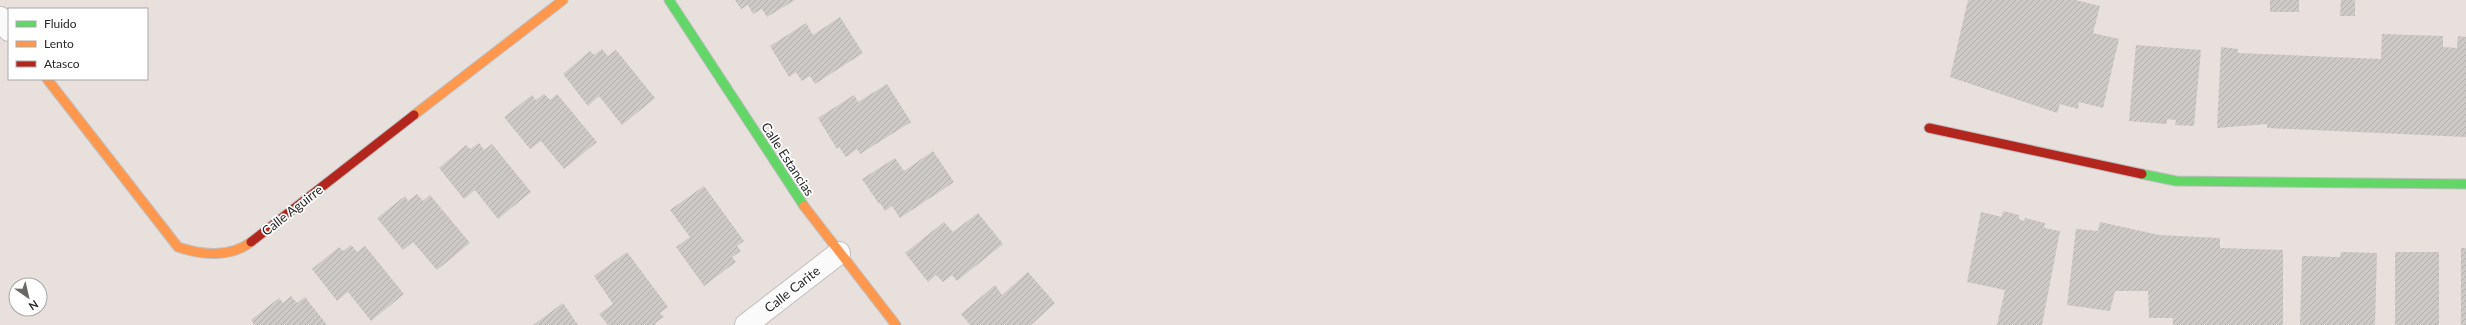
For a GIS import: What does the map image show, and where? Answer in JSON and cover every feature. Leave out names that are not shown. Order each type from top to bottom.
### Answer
[{"type":"street","name":"Calle Aguirre","points":[[48,80],[178,247],[198,255],[221,254],[245,246],[563,0]]},
{"type":"street","name":"Calle Estancias","points":[[669,0],[816,224],[896,325]]},
{"type":"street","points":[[0,18],[8,29]]},
{"type":"street","points":[[1929,128],[2176,182],[2466,184]]},
{"type":"street","name":"Calle Carite","points":[[746,325],[839,253]]},
{"type":"building","points":[[735,0],[795,0],[767,17],[762,9],[753,14],[748,5],[741,9]]},
{"type":"building","points":[[1968,0],[2075,0],[2100,6],[2093,33],[2119,39],[2103,108],[2079,102],[2078,109],[2060,104],[2057,113],[1950,77]]},
{"type":"building","points":[[2270,0],[2299,0],[2299,12],[2270,12]]},
{"type":"building","points":[[2341,0],[2355,0],[2355,16],[2340,16]]},
{"type":"building","points":[[840,17],[863,53],[815,84],[810,76],[802,81],[796,72],[789,77],[770,46],[806,23],[813,35]]},
{"type":"building","points":[[2382,34],[2443,36],[2443,47],[2457,48],[2458,36],[2466,37],[2466,137],[2267,128],[2267,124],[2217,128],[2221,47],[2238,49],[2238,53],[2381,59]]},
{"type":"building","points":[[2136,45],[2201,50],[2194,126],[2175,125],[2176,120],[2167,119],[2167,124],[2129,121]]},
{"type":"building","points":[[602,49],[608,56],[616,50],[655,98],[622,125],[599,96],[588,106],[563,74],[590,51],[594,55]]},
{"type":"building","points":[[887,84],[911,122],[860,154],[857,149],[846,157],[839,147],[837,149],[818,118],[854,95],[858,102]]},
{"type":"building","points":[[544,94],[550,100],[557,94],[597,142],[564,169],[541,141],[530,149],[504,117],[532,95],[536,100]]},
{"type":"building","points":[[479,143],[484,150],[492,144],[531,192],[498,219],[475,190],[464,199],[439,168],[466,145],[470,149]]},
{"type":"building","points":[[933,151],[954,182],[900,218],[892,206],[885,211],[862,179],[895,158],[904,171]]},
{"type":"building","points":[[704,186],[744,241],[737,246],[741,251],[732,257],[736,262],[704,286],[676,247],[690,237],[670,210]]},
{"type":"building","points":[[417,194],[423,201],[430,195],[470,243],[437,270],[413,242],[403,250],[377,218],[405,196],[408,201]]},
{"type":"building","points":[[2003,211],[2019,215],[2019,219],[2024,221],[2025,218],[2045,223],[2044,228],[2060,231],[2042,325],[1997,325],[2005,290],[1967,282],[1981,212],[2002,217]]},
{"type":"building","points":[[978,213],[1003,244],[957,281],[952,275],[943,282],[936,275],[928,282],[905,253],[944,222],[953,232]]},
{"type":"building","points":[[2100,222],[2159,235],[2220,238],[2220,248],[2283,250],[2283,325],[2173,325],[2173,318],[2149,318],[2148,291],[2115,291],[2110,311],[2067,305],[2076,229],[2098,231]]},
{"type":"building","points":[[351,245],[357,252],[365,246],[404,294],[371,321],[348,292],[337,301],[312,269],[339,247],[343,251]]},
{"type":"building","points":[[2461,248],[2466,248],[2466,325],[2461,325]]},
{"type":"building","points":[[627,252],[668,307],[660,313],[664,317],[655,323],[656,325],[608,325],[599,314],[613,304],[594,276]]},
{"type":"building","points":[[2341,252],[2377,253],[2375,325],[2300,325],[2302,256],[2340,257]]},
{"type":"building","points":[[2395,252],[2439,252],[2439,325],[2395,325]]},
{"type":"building","points":[[1028,272],[1055,303],[1031,325],[970,325],[961,314],[995,285],[1002,295]]},
{"type":"building","points":[[291,296],[297,303],[305,297],[327,325],[255,325],[251,320],[279,298],[283,303]]},
{"type":"building","points":[[563,303],[578,325],[533,325]]},
{"type":"traffic: fast","points":[[669,0],[804,206]]},
{"type":"traffic: fast","points":[[2142,174],[2176,181],[2466,184]]},
{"type":"traffic: slow","points":[[414,115],[563,0]]},
{"type":"traffic: slow","points":[[48,80],[178,247],[196,252],[215,254],[234,251],[251,242]]},
{"type":"traffic: slow","points":[[804,206],[896,325]]},
{"type":"traffic: jam","points":[[251,242],[414,115]]},
{"type":"traffic: jam","points":[[1929,128],[2142,174]]}]
